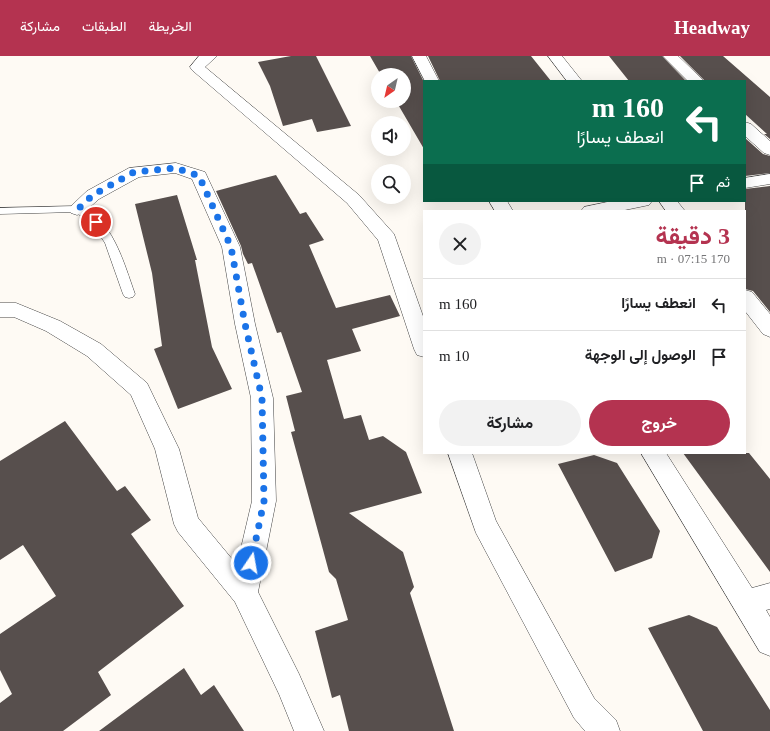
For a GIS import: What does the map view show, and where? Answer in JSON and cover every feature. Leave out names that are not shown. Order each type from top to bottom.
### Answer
[{"type":"street","points":[[210,56],[206,57],[197,67],[353,199],[387,238],[423,347]]},
{"type":"street","points":[[419,56],[431,80]]},
{"type":"street","points":[[555,56],[574,80]]},
{"type":"street","points":[[670,56],[696,80]]},
{"type":"street","points":[[746,128],[770,150]]},
{"type":"street","points":[[78,209],[93,195],[134,172],[176,168],[199,176],[216,211],[231,247],[245,324],[262,398],[264,501],[244,593]]},
{"type":"street","points":[[746,183],[770,179]]},
{"type":"street","points":[[595,210],[637,202]]},
{"type":"street","points":[[669,202],[675,210]]},
{"type":"street","points":[[746,298],[770,329]]},
{"type":"street","points":[[0,310],[16,310],[53,326],[94,350],[139,389],[167,449],[187,524],[244,593],[289,684],[309,731]]},
{"type":"street","points":[[460,454],[485,525],[584,708],[605,731]]},
{"type":"street","points":[[654,454],[758,599],[770,642]]},
{"type":"lane","points":[[0,211],[78,209],[96,222],[110,243],[129,294]]},
{"type":"building","points":[[291,56],[316,56],[351,126],[317,132],[312,119],[283,126],[270,86],[258,62]]},
{"type":"building","points":[[370,56],[411,56],[423,80],[423,147],[411,127],[411,116],[405,116],[400,108],[411,108],[411,68],[377,68]]},
{"type":"building","points":[[428,56],[531,56],[550,80],[440,80]]},
{"type":"building","points":[[609,56],[662,56],[685,80],[628,80]]},
{"type":"building","points":[[680,56],[723,56],[770,97],[770,139],[764,134],[767,134],[746,115],[746,80],[704,80]]},
{"type":"building","points":[[746,139],[763,154],[770,156],[770,173],[746,176]]},
{"type":"building","points":[[276,175],[300,214],[306,212],[324,240],[309,245],[336,308],[390,295],[400,316],[352,329],[361,351],[327,360],[344,419],[361,415],[369,440],[383,436],[406,452],[422,493],[349,513],[403,552],[414,587],[410,593],[454,731],[349,731],[340,695],[332,698],[315,631],[348,620],[336,579],[329,572],[291,432],[295,431],[286,396],[302,392],[281,332],[277,333],[252,263],[248,264],[243,254],[241,246],[216,191]]},
{"type":"building","points":[[770,186],[770,312],[753,291],[746,289],[746,189]]},
{"type":"building","points":[[177,195],[197,260],[195,260],[212,347],[232,389],[178,409],[154,349],[162,346],[152,273],[135,204]]},
{"type":"building","points":[[65,421],[117,491],[125,486],[151,520],[131,534],[184,606],[98,672],[111,695],[63,731],[0,731],[0,703],[12,694],[0,670],[0,634],[56,596],[23,545],[0,560],[0,461]]},
{"type":"building","points":[[749,453],[770,479],[770,572],[684,454]]},
{"type":"building","points":[[594,455],[617,463],[660,531],[652,558],[615,572],[558,464]]},
{"type":"building","points":[[689,615],[717,627],[770,710],[770,731],[703,731],[648,628]]},
{"type":"building","points":[[184,668],[201,695],[214,685],[244,731],[99,731]]},
{"type":"route","points":[[96,222],[78,209],[93,195],[134,172],[176,168],[199,176],[206,190],[231,247],[245,324],[262,398],[264,501],[251,563]]}]
